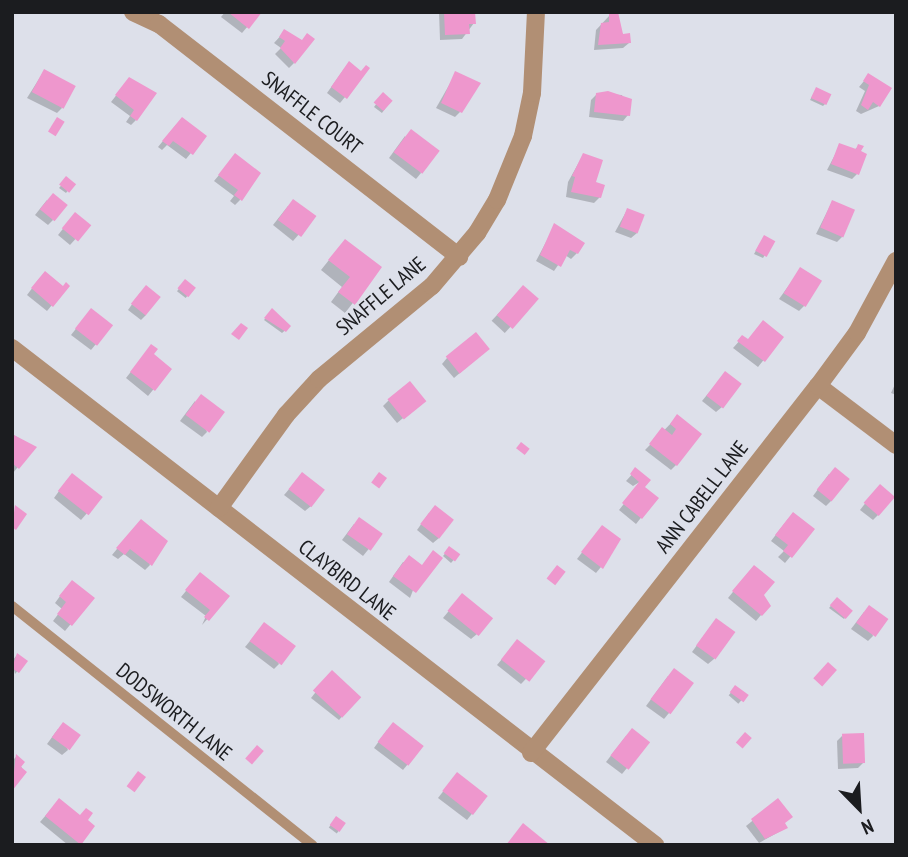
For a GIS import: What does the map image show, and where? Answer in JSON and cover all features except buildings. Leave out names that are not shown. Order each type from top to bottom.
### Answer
[{"type":"street","name":"SNAFFLE COURT","points":[[133,12],[159,24],[459,257]]},
{"type":"street","name":"SNAFFLE LANE","points":[[219,508],[279,425],[319,379],[409,307],[459,257],[497,200],[523,136],[532,93],[536,12]]},
{"type":"street","name":"ANN CABELL LANE","points":[[531,753],[818,386],[875,305],[896,261]]},
{"type":"street","name":"CLAYBIRD LANE","points":[[12,348],[531,753],[655,845]]},
{"type":"street","points":[[818,386],[896,445]]},
{"type":"lane","name":"DODSWORTH LANE","points":[[12,606],[313,845]]}]
